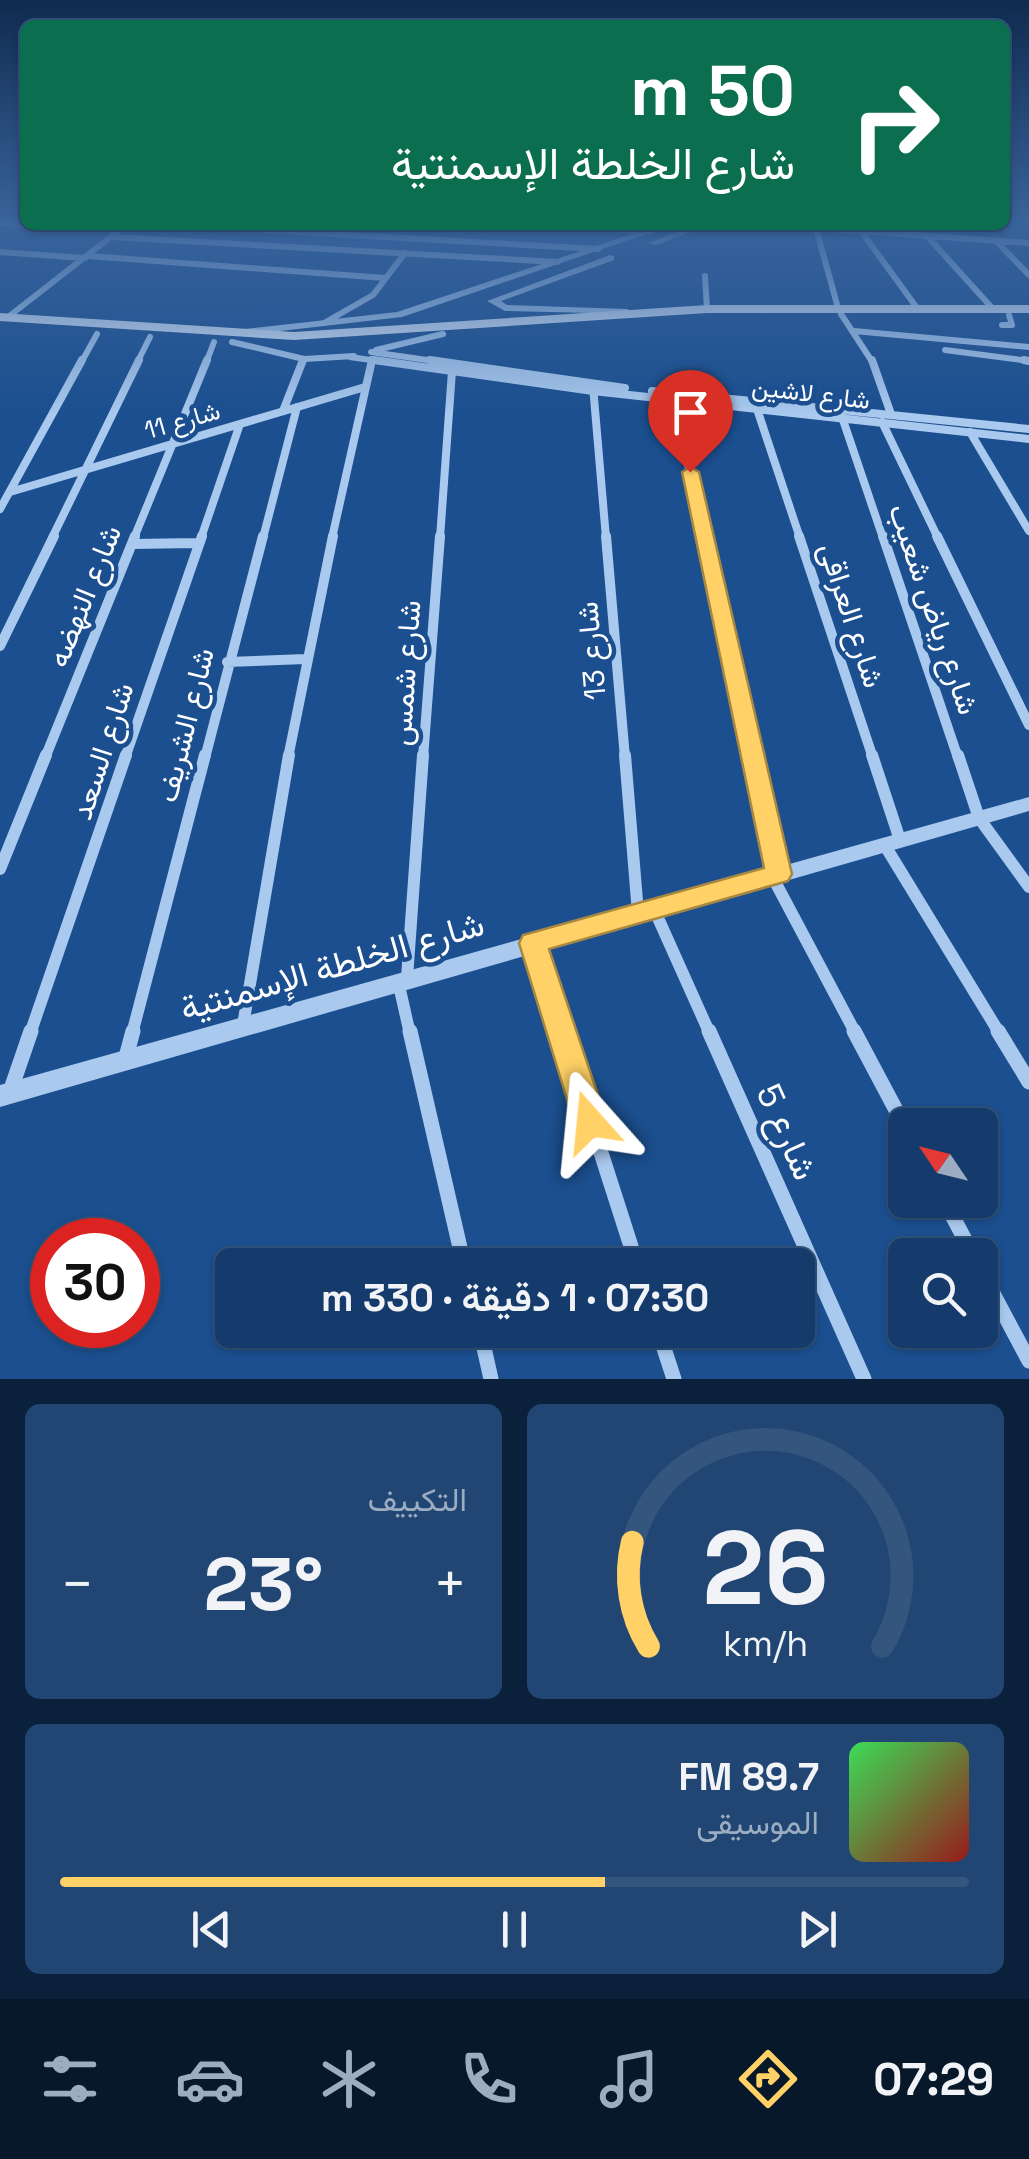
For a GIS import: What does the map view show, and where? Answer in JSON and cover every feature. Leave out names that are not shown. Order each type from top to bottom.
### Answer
[{"type":"main road","points":[[3,320],[97,334],[313,344],[675,318],[917,308],[1029,312]]},
{"type":"main road","points":[[3,320],[222,339],[707,309],[1005,320],[1029,312]]},
{"type":"street","points":[[3,320],[48,286]]},
{"type":"street","points":[[313,327],[362,304],[378,286]]},
{"type":"street","points":[[222,339],[398,315],[484,286]]},
{"type":"street","points":[[535,286],[492,302],[506,308],[628,312]]},
{"type":"street","points":[[706,286],[707,309]]},
{"type":"street","points":[[833,286],[840,311],[874,363],[892,414]]},
{"type":"street","points":[[902,286],[917,308]]},
{"type":"street","points":[[972,286],[993,309]]},
{"type":"street","points":[[854,331],[1029,346]]},
{"type":"street","points":[[0,509],[97,334]]},
{"type":"street","points":[[243,1025],[305,659],[372,356],[443,334]]},
{"type":"street","points":[[0,646],[90,468],[150,337]]},
{"type":"street","name":"شارع لاشين","points":[[222,339],[304,359],[372,356],[674,400],[892,414],[1029,429]]},
{"type":"street","name":"شارع النهضه","points":[[0,868],[173,443],[222,339]]},
{"type":"street","points":[[944,350],[1029,361]]},
{"type":"street","points":[[282,411],[304,359]]},
{"type":"street","name":"شارع لاشين","points":[[400,359],[452,371],[814,409],[842,417],[1029,439]]},
{"type":"street","name":"شارع شمس","points":[[452,371],[402,980],[460,1248]]},
{"type":"street","name":"شارع 11","points":[[10,492],[365,387]]},
{"type":"street","name":"شارع 13","points":[[593,388],[646,911]]},
{"type":"street","points":[[674,400],[775,875],[895,1108]]},
{"type":"street","name":"شارع العراقى","points":[[756,406],[892,842],[1029,1082]]},
{"type":"street","name":"شارع الشريف","points":[[126,1057],[297,407]]},
{"type":"street","name":"شارع رياض شعيب","points":[[842,417],[979,818],[1029,887]]},
{"type":"street","points":[[882,422],[1029,725]]},
{"type":"street","name":"شارع السعد","points":[[5,1094],[131,748],[197,542],[240,424]]},
{"type":"street","points":[[970,432],[1029,530]]},
{"type":"street","points":[[132,544],[197,542]]},
{"type":"street","points":[[227,662],[305,659]]},
{"type":"street","name":"شارع الخلطة الإسمنتية","points":[[5,1094],[1029,804]]},
{"type":"street","name":"شارع 5","points":[[646,911],[864,1379]]},
{"type":"street","points":[[533,943],[632,1248]]},
{"type":"street","points":[[998,1303],[1029,1361]]},
{"type":"street","points":[[484,1348],[491,1379]]},
{"type":"street","points":[[664,1348],[674,1379]]},
{"type":"route","points":[[590,1122],[533,943],[778,874],[690,472]]}]
